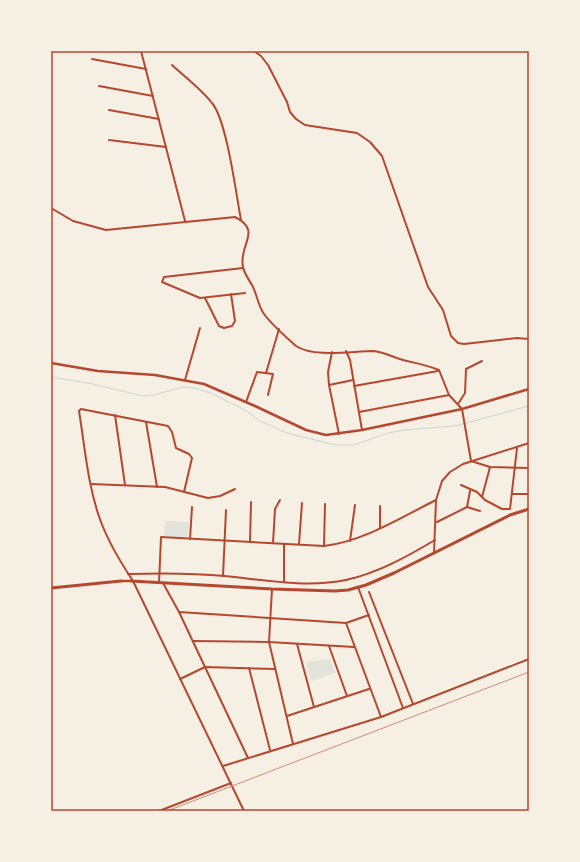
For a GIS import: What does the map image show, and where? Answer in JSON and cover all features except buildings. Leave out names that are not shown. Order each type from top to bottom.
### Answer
[{"type":"main road","points":[[51,363],[98,371],[155,375],[185,380],[220,389],[306,430],[326,435],[362,430],[462,409],[529,389]]},
{"type":"main road","points":[[51,588],[132,581],[335,591],[358,587],[394,573],[510,515],[529,509]]},
{"type":"street","points":[[141,51],[185,221]]},
{"type":"street","points":[[254,51],[261,56],[268,65],[287,102],[290,112],[296,119],[305,125],[357,134],[370,142],[382,156],[428,287],[442,310],[450,336],[454,340],[464,344],[517,338],[529,339]]},
{"type":"street","points":[[92,59],[146,69]]},
{"type":"street","points":[[172,64],[213,104],[219,115],[228,148],[241,220]]},
{"type":"street","points":[[99,86],[153,96]]},
{"type":"street","points":[[109,110],[159,119]]},
{"type":"street","points":[[109,140],[166,147]]},
{"type":"street","points":[[51,208],[73,221],[106,230],[235,217],[241,220],[249,228],[250,236],[243,250],[243,268],[264,313],[279,329],[301,350],[315,353],[382,352],[402,360],[423,364],[439,370],[449,395],[462,409],[471,461]]},
{"type":"street","points":[[243,268],[164,277],[162,279],[164,284],[200,298],[245,292]]},
{"type":"street","points":[[205,298],[219,326],[224,328],[232,326],[235,320],[231,294]]},
{"type":"street","points":[[185,380],[200,328]]},
{"type":"street","points":[[266,373],[279,329]]},
{"type":"street","points":[[332,352],[328,372],[329,385],[339,434]]},
{"type":"street","points":[[346,352],[350,360],[362,430]]},
{"type":"street","points":[[458,404],[465,393],[466,369],[482,361]]},
{"type":"street","points":[[354,386],[439,370]]},
{"type":"street","points":[[246,402],[257,372],[273,374],[268,395]]},
{"type":"street","points":[[329,385],[353,380]]},
{"type":"street","points":[[359,412],[449,395]]},
{"type":"street","points":[[184,492],[192,458],[189,454],[176,448],[172,432],[168,426],[83,409],[79,411],[91,484],[101,522],[114,552],[132,581],[244,811]]},
{"type":"street","points":[[115,415],[125,485]]},
{"type":"street","points":[[146,422],[157,487]]},
{"type":"street","points":[[434,553],[436,500],[442,481],[450,472],[471,461],[517,448],[529,443]]},
{"type":"street","points":[[461,485],[470,491],[477,492],[482,497],[502,509],[510,509],[517,448]]},
{"type":"street","points":[[471,461],[490,467],[529,468]]},
{"type":"street","points":[[482,497],[490,467]]},
{"type":"street","points":[[91,484],[157,487],[208,498],[220,496],[235,489]]},
{"type":"street","points":[[467,507],[470,491]]},
{"type":"street","points":[[512,494],[529,494]]},
{"type":"street","points":[[274,543],[275,509],[280,500]]},
{"type":"street","points":[[159,583],[161,537],[324,546],[350,541],[436,500]]},
{"type":"street","points":[[250,542],[251,502]]},
{"type":"street","points":[[299,544],[302,503]]},
{"type":"street","points":[[324,546],[325,504]]},
{"type":"street","points":[[350,541],[355,505]]},
{"type":"street","points":[[380,506],[380,528]]},
{"type":"street","points":[[190,539],[192,507]]},
{"type":"street","points":[[436,522],[467,507],[480,511]]},
{"type":"street","points":[[223,576],[226,510]]},
{"type":"street","points":[[128,574],[160,573],[223,576],[284,582],[332,582],[358,577],[392,563],[435,540]]},
{"type":"street","points":[[284,544],[284,582]]},
{"type":"street","points":[[163,583],[179,612],[248,758]]},
{"type":"street","points":[[358,587],[404,708]]},
{"type":"street","points":[[272,589],[269,642],[293,744]]},
{"type":"street","points":[[369,592],[413,704]]},
{"type":"street","points":[[179,612],[346,623],[369,615]]},
{"type":"street","points":[[346,623],[369,689],[381,717]]},
{"type":"street","points":[[193,641],[269,642],[354,647]]},
{"type":"street","points":[[297,644],[314,707]]},
{"type":"street","points":[[329,646],[347,696]]},
{"type":"street","points":[[223,766],[381,717],[529,659]]},
{"type":"street","points":[[180,680],[205,667],[275,669]]},
{"type":"street","points":[[249,668],[270,751]]},
{"type":"street","points":[[287,716],[369,689]]},
{"type":"street","points":[[159,811],[230,783]]},
{"type":"shaded area","points":[[165,521],[189,522],[188,538],[164,536]]},
{"type":"shaded area","points":[[330,659],[336,673],[311,681],[306,662]]},
{"type":"waterway","points":[[51,377],[93,384],[143,396],[154,395],[183,387],[195,388],[211,393],[245,410],[260,421],[287,433],[335,445],[354,445],[388,433],[404,430],[455,426],[529,406]]},
{"type":"railway","points":[[167,811],[529,672]]}]
